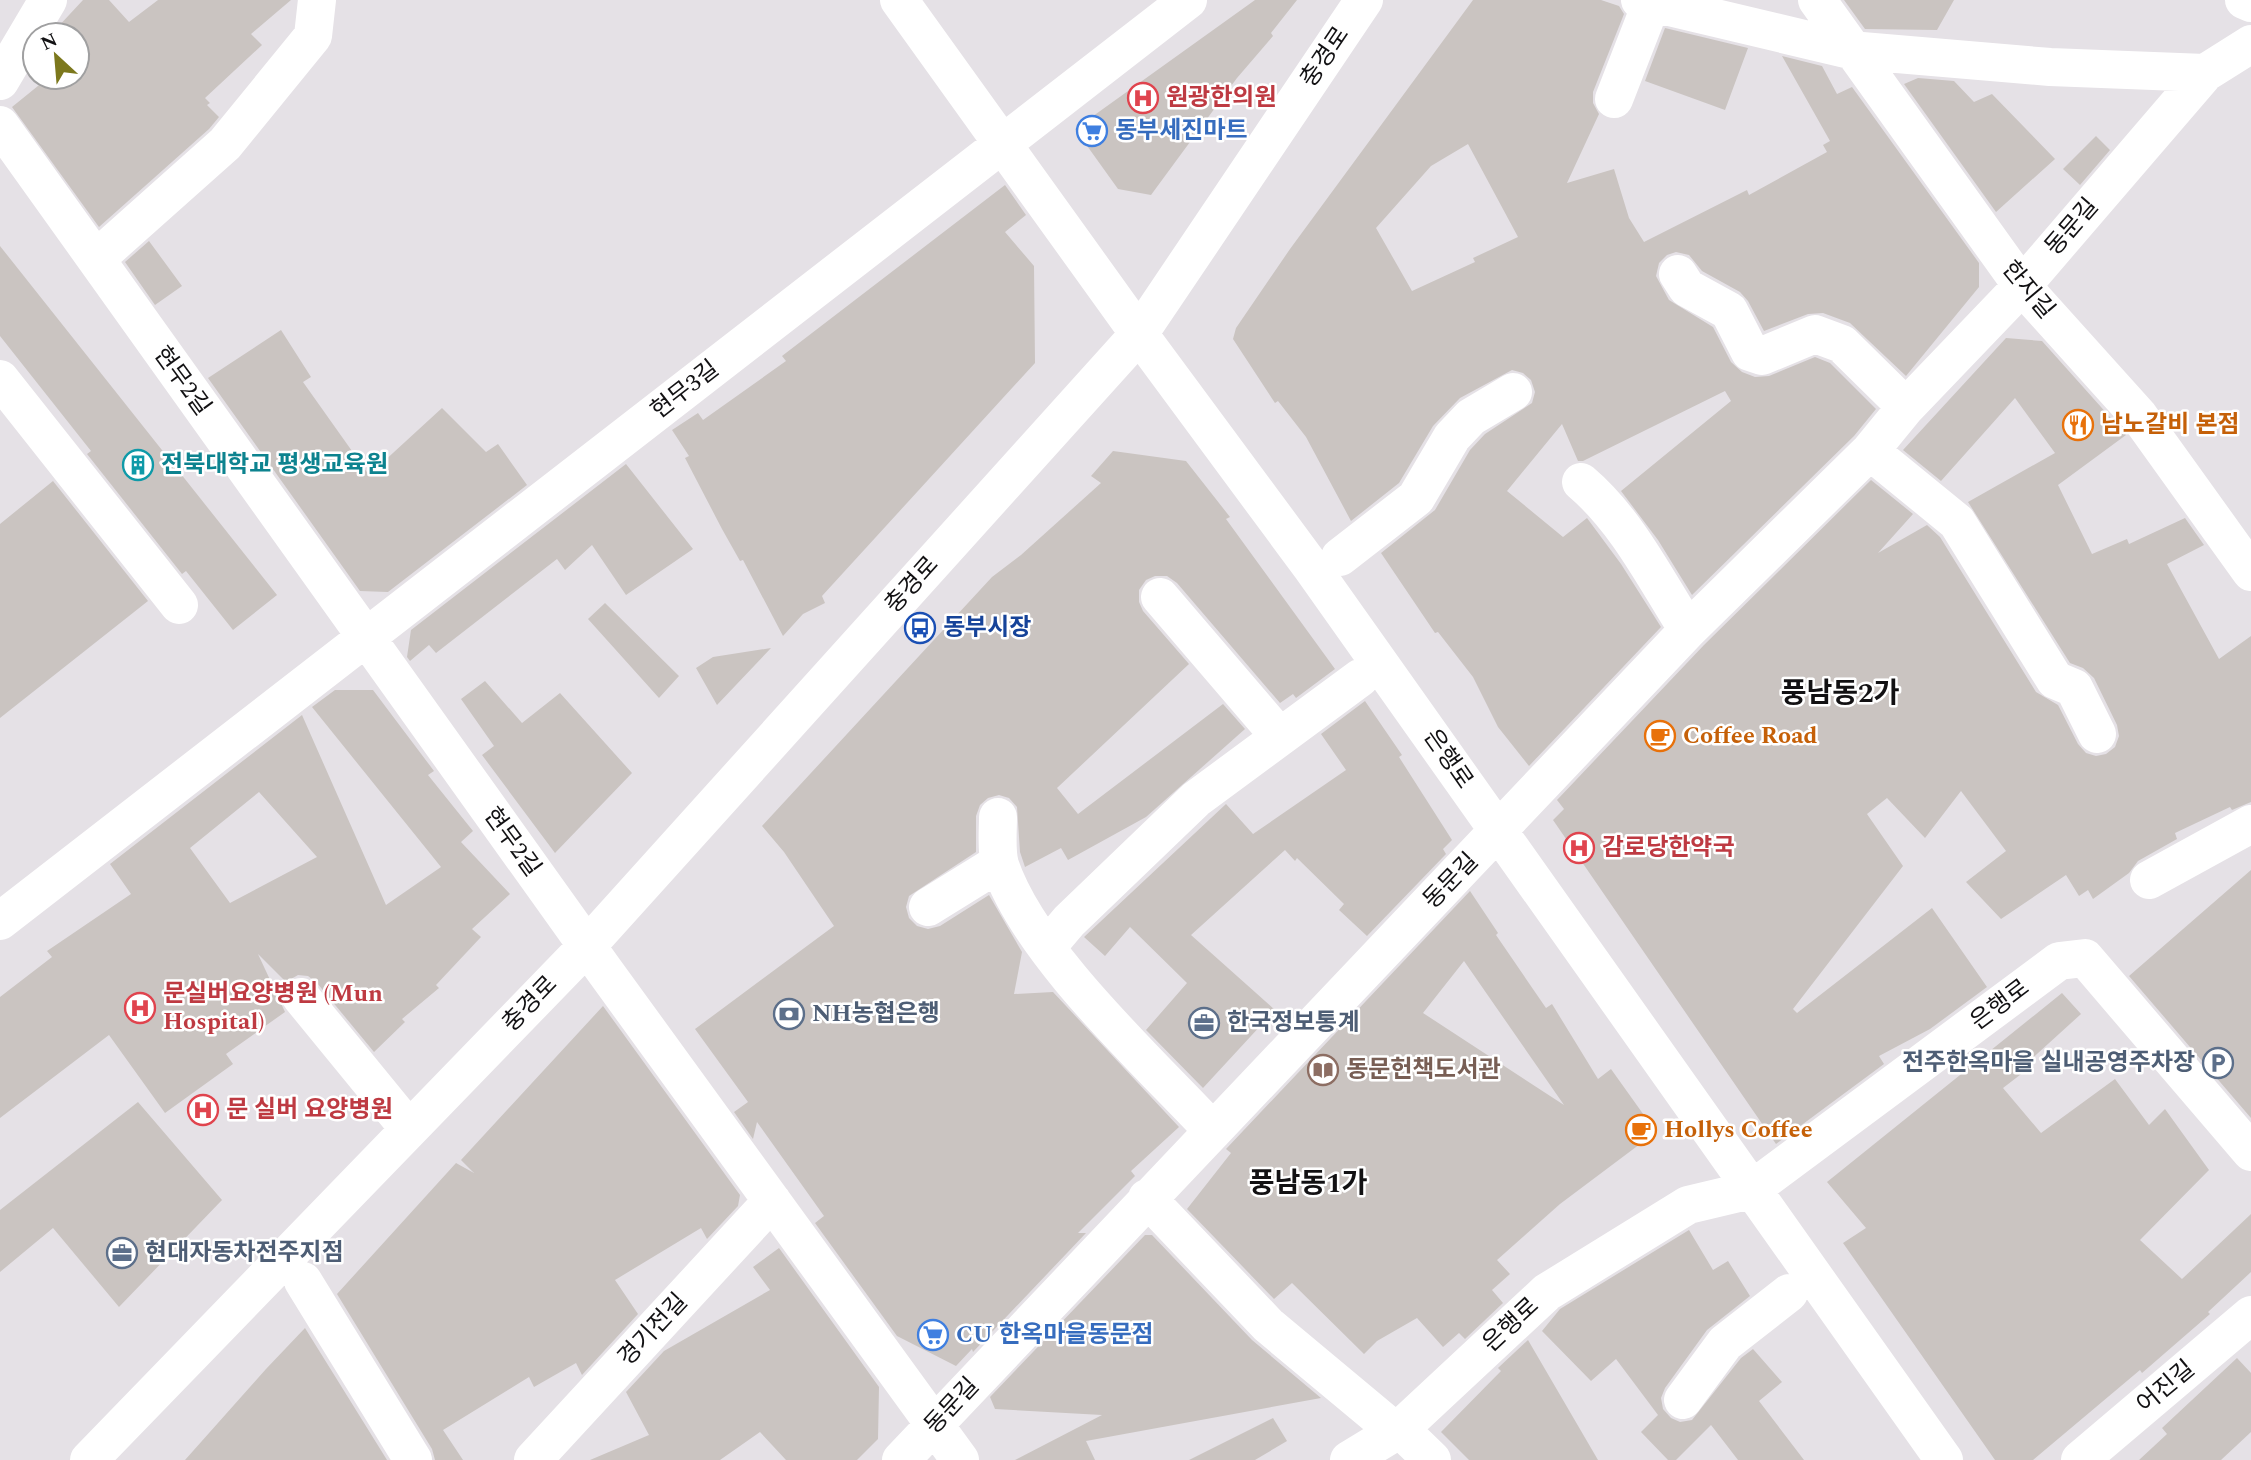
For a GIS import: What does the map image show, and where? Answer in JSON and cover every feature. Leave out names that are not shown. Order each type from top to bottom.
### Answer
[{"type":"street","points":[[0,81],[48,0]]},
{"type":"street","points":[[96,260],[225,144],[313,36],[317,0]]},
{"type":"street","points":[[899,0],[1139,334]]},
{"type":"street","name":"현무3길","points":[[365,636],[1004,145],[1188,0]]},
{"type":"street","name":"충경로","points":[[89,1460],[587,946],[1139,334],[1364,0]]},
{"type":"street","name":"한지길","points":[[1817,0],[1850,50],[2022,286],[2139,416],[2251,572]]},
{"type":"street","points":[[2244,0],[2251,3]]},
{"type":"street","points":[[1614,99],[1645,2],[1850,50],[2050,67],[2205,73]]},
{"type":"street","name":"동문길","points":[[901,1460],[1688,630],[1870,451],[1906,407],[2022,286],[2205,73],[2251,44]]},
{"type":"street","name":"현무2길","points":[[0,125],[587,946]]},
{"type":"street","points":[[1678,274],[1687,288],[1729,312],[1750,352],[1762,356],[1815,334],[1842,344],[1906,407]]},
{"type":"street","name":"은행로","points":[[1139,334],[1312,568],[1944,1460]]},
{"type":"street","points":[[0,379],[179,605]]},
{"type":"street","points":[[1340,557],[1416,498],[1452,437],[1471,417],[1513,392]]},
{"type":"street","points":[[1870,451],[1956,522],[2055,680],[2074,688],[2097,734]]},
{"type":"street","points":[[1581,482],[1599,497],[1627,533],[1688,630]]},
{"type":"street","points":[[1160,597],[1280,737]]},
{"type":"street","points":[[0,921],[365,636]]},
{"type":"street","points":[[1047,947],[1069,920],[1196,799],[1360,678]]},
{"type":"street","points":[[998,817],[999,863],[1028,923],[1093,1003],[1213,1131]]},
{"type":"street","points":[[2149,880],[2251,824]]},
{"type":"street","points":[[928,907],[999,863]]},
{"type":"street","points":[[587,946],[960,1460]]},
{"type":"street","name":"은행로","points":[[1397,1430],[1547,1292],[1689,1205],[1751,1191],[2059,961],[2085,958],[2251,1152]]},
{"type":"street","points":[[301,998],[409,1129]]},
{"type":"street","points":[[1147,1198],[1268,1325],[1432,1460]]},
{"type":"street","name":"경기전길","points":[[533,1460],[772,1201]]},
{"type":"street","points":[[303,1281],[413,1460]]},
{"type":"street","points":[[1683,1400],[1725,1343],[1789,1293]]},
{"type":"street","name":"어진길","points":[[2080,1460],[2251,1315]]},
{"type":"street","points":[[1349,1460],[1397,1430]]},
{"type":"building","points":[[83,0],[109,0],[129,22],[158,0],[291,0],[251,34],[262,45],[205,98],[210,103],[207,105],[219,117],[209,129],[99,227],[12,107],[32,91],[91,91],[91,21],[63,21]]},
{"type":"building","points":[[1255,0],[1297,0],[1271,33],[1273,36],[1237,78],[1151,195],[1118,189],[1075,129]]},
{"type":"building","points":[[1473,0],[1601,0],[1619,6],[1624,14],[1593,92],[1593,103],[1599,114],[1567,183],[1614,169],[1629,218],[1644,242],[1747,190],[1749,195],[1827,152],[1823,145],[1830,141],[1782,56],[1822,66],[1837,94],[1852,87],[1979,263],[1979,287],[1906,376],[1850,323],[1823,313],[1808,314],[1764,331],[1740,292],[1702,271],[1689,255],[1676,252],[1667,255],[1659,263],[1656,276],[1669,300],[1713,327],[1731,362],[1742,372],[1755,377],[1769,376],[1815,357],[1830,363],[1876,409],[1854,436],[1692,595],[1658,540],[1621,491],[1731,401],[1725,391],[1583,461],[1578,461],[1562,424],[1507,491],[1563,537],[1587,518],[1621,564],[1661,627],[1529,766],[1498,727],[1473,677],[1438,632],[1435,633],[1381,553],[1435,510],[1470,450],[1485,434],[1532,403],[1535,392],[1531,380],[1523,373],[1512,370],[1460,398],[1433,426],[1399,483],[1351,521],[1306,437],[1278,401],[1275,403],[1233,339],[1236,328],[1290,249]],"holes":[[[1468,144],[1518,237],[1473,258],[1475,262],[1412,291],[1376,228],[1431,166]]]},
{"type":"building","points":[[1844,0],[1954,0],[1937,30],[1865,29]]},
{"type":"building","points":[[1665,28],[1748,48],[1725,110],[1645,81]]},
{"type":"building","points":[[1918,78],[1954,81],[1974,102],[1992,94],[2055,159],[1996,212],[1904,84]]},
{"type":"building","points":[[2096,136],[2110,150],[2080,185],[2063,169]]},
{"type":"building","points":[[1005,185],[1026,215],[1005,232],[1034,266],[1035,363],[822,596],[825,603],[803,614],[783,636],[743,560],[740,561],[722,529],[685,458],[689,456],[672,430],[698,413],[703,420],[786,361],[782,356]]},
{"type":"building","points":[[149,241],[182,286],[155,305],[125,262]]},
{"type":"building","name":"전북대학교 평생교육원","points":[[0,246],[277,595],[233,630],[186,571],[182,574],[87,454],[91,451],[0,336]]},
{"type":"building","points":[[281,330],[311,377],[303,382],[369,475],[442,408],[486,452],[498,444],[527,485],[388,592],[360,591],[208,378]]},
{"type":"building","points":[[2006,338],[2042,341],[2126,435],[2058,485],[2092,554],[2127,539],[2129,544],[2185,518],[2204,545],[2167,564],[2219,659],[2251,636],[2251,802],[2232,810],[2230,807],[2175,833],[2177,839],[2138,861],[2129,873],[2093,899],[2088,890],[2079,896],[2066,875],[2001,919],[1966,882],[2006,851],[1961,791],[1925,838],[1887,798],[1867,814],[1903,866],[1793,1009],[1797,1013],[1932,908],[1987,987],[1930,1029],[1879,1056],[1884,1064],[1776,1144],[1553,820],[1564,809],[1557,800],[1704,645],[1871,480],[1913,514],[1878,553],[1927,525],[1940,537],[2036,692],[2058,705],[2078,744],[2086,753],[2096,756],[2106,754],[2115,747],[2119,736],[2117,725],[2094,678],[2083,668],[2070,663],[1968,502],[2055,453],[2015,398],[1941,481],[1903,450]]},
{"type":"building","points":[[1113,451],[1186,461],[1230,517],[1226,519],[1335,669],[1296,698],[1293,694],[1280,703],[1177,583],[1167,576],[1155,576],[1146,580],[1139,590],[1139,602],[1143,611],[1189,664],[1057,788],[1078,814],[1223,704],[1245,729],[1146,817],[1068,860],[1061,848],[1025,867],[1020,852],[1017,807],[1009,798],[999,795],[988,798],[980,805],[976,816],[976,852],[909,896],[906,907],[909,918],[917,926],[928,929],[940,926],[989,895],[1022,952],[1014,994],[1053,992],[1179,1127],[1131,1171],[1135,1176],[1078,1233],[1086,1233],[973,1352],[972,1349],[956,1366],[897,1336],[815,1223],[824,1216],[757,1122],[753,1139],[734,1112],[748,1102],[695,1029],[834,926],[784,852],[762,826],[992,577],[1021,555],[1101,483],[1091,476]]},
{"type":"building","points":[[626,464],[693,549],[626,595],[592,545],[565,570],[557,559],[436,653],[429,645],[410,661],[407,657],[411,630]]},
{"type":"building","name":"전북대학교 평생교육원","points":[[53,481],[148,601],[0,718],[0,524]]},
{"type":"building","points":[[605,603],[679,676],[659,698],[588,619]]},
{"type":"building","points":[[771,648],[717,705],[696,668],[713,657]]},
{"type":"building","points":[[485,681],[522,723],[560,693],[632,773],[555,853],[482,755],[494,746],[461,699]]},
{"type":"building","points":[[335,690],[373,690],[434,771],[428,775],[473,831],[461,842],[510,894],[472,929],[481,937],[436,985],[439,988],[402,1019],[405,1022],[374,1052],[317,983],[308,976],[298,975],[286,982],[258,954],[285,1012],[226,1054],[233,1064],[165,1113],[109,1035],[0,1118],[0,997],[52,957],[47,951],[131,894],[110,864],[302,715],[386,905],[441,867],[312,707]],"holes":[[[259,792],[317,857],[230,903],[190,848]]]},
{"type":"building","points":[[1365,701],[1402,755],[1399,757],[1452,840],[1443,849],[1446,854],[1367,936],[1339,910],[1344,904],[1297,858],[1295,861],[1285,850],[1191,935],[1275,1010],[1203,1088],[1146,1030],[1187,983],[1130,927],[1105,956],[1084,937],[1226,804],[1253,834],[1346,770],[1321,734]]},
{"type":"building","name":"전주한옥마을 실내공영주차장","points":[[2251,870],[2251,1118],[2129,976]]},
{"type":"building","points":[[1470,891],[1498,933],[1496,935],[1546,1008],[1552,1004],[1598,1079],[1611,1069],[1656,1132],[1560,1204],[1497,1260],[1510,1274],[1492,1290],[1503,1303],[1465,1339],[1459,1333],[1443,1347],[1417,1318],[1377,1341],[1364,1354],[1292,1283],[1274,1299],[1187,1209],[1231,1153],[1226,1149]],"holes":[[[1464,961],[1564,1105],[1423,1013]]]},
{"type":"building","points":[[2062,993],[2081,1014],[2026,1064],[2029,1068],[2003,1088],[2041,1133],[2115,1079],[2149,1125],[2165,1109],[2209,1170],[2140,1240],[2182,1279],[2251,1214],[2251,1272],[2208,1312],[2210,1314],[2142,1373],[2140,1370],[2033,1460],[1995,1460],[1843,1243],[1866,1228],[1827,1182]]},
{"type":"building","points":[[603,1006],[740,1195],[738,1206],[707,1239],[701,1228],[615,1280],[638,1314],[582,1375],[576,1363],[534,1387],[529,1377],[443,1430],[463,1460],[435,1460],[432,1449],[337,1294],[456,1163],[474,1173],[461,1160]]},
{"type":"building","name":"현대자동차전주지점","points":[[138,1102],[222,1200],[119,1307],[53,1228],[0,1272],[0,1210]]},
{"type":"building","points":[[1689,1230],[1713,1270],[1728,1261],[1750,1296],[1707,1330],[1665,1388],[1661,1398],[1663,1409],[1671,1418],[1680,1422],[1692,1420],[1741,1358],[1753,1349],[1782,1382],[1759,1401],[1804,1460],[1738,1460],[1711,1425],[1676,1460],[1668,1460],[1641,1432],[1658,1415],[1616,1359],[1591,1381],[1542,1331],[1560,1309]]},
{"type":"building","points":[[1145,1235],[1152,1235],[1252,1340],[1321,1398],[1086,1441],[1095,1460],[1015,1460],[1102,1415],[995,1409],[990,1397]]},
{"type":"building","points":[[779,1248],[879,1387],[878,1439],[857,1460],[786,1460],[760,1432],[720,1460],[590,1460],[649,1435],[626,1392],[664,1351],[770,1290],[753,1267]]},
{"type":"building","points":[[305,1328],[387,1460],[185,1460],[266,1369]]},
{"type":"building","points":[[1528,1340],[1598,1460],[1469,1460],[1441,1432],[1501,1371],[1498,1368]]},
{"type":"building","points":[[2237,1358],[2251,1373],[2251,1432],[2221,1460],[2139,1460],[2167,1434],[2162,1428]]},
{"type":"building","points":[[1273,1418],[1287,1441],[1255,1460],[1189,1460]]},
{"type":"place","name":"원광한의원","points":[[1143,98]]},
{"type":"place","name":"동부세진마트","points":[[1092,131]]},
{"type":"place","name":"남노갈비 본점","points":[[2078,425]]},
{"type":"place","name":"전북대학교 평생교육원","points":[[138,465]]},
{"type":"place","name":"동부시장","points":[[920,628]]},
{"type":"place","name":"Coffee Road","points":[[1660,736]]},
{"type":"place","name":"감로당한약국","points":[[1579,848]]},
{"type":"place","name":"문실버요양병원 (Mun Hospital)","points":[[140,1008]]},
{"type":"place","name":"NH농협은행","points":[[789,1014]]},
{"type":"place","name":"한국정보통계","points":[[1204,1023]]},
{"type":"place","name":"전주한옥마을 실내공영주차장","points":[[2218,1063]]},
{"type":"place","name":"동문헌책도서관","points":[[1323,1070]]},
{"type":"place","name":"문 실버 요양병원","points":[[203,1110]]},
{"type":"place","name":"Hollys Coffee","points":[[1641,1130]]},
{"type":"place","name":"현대자동차전주지점","points":[[122,1253]]},
{"type":"place","name":"CU 한옥마을동문점","points":[[933,1335]]},
{"type":"district","name":"풍남동2가","points":[[1840,693]]},
{"type":"district","name":"풍남동1가","points":[[1308,1183]]}]
